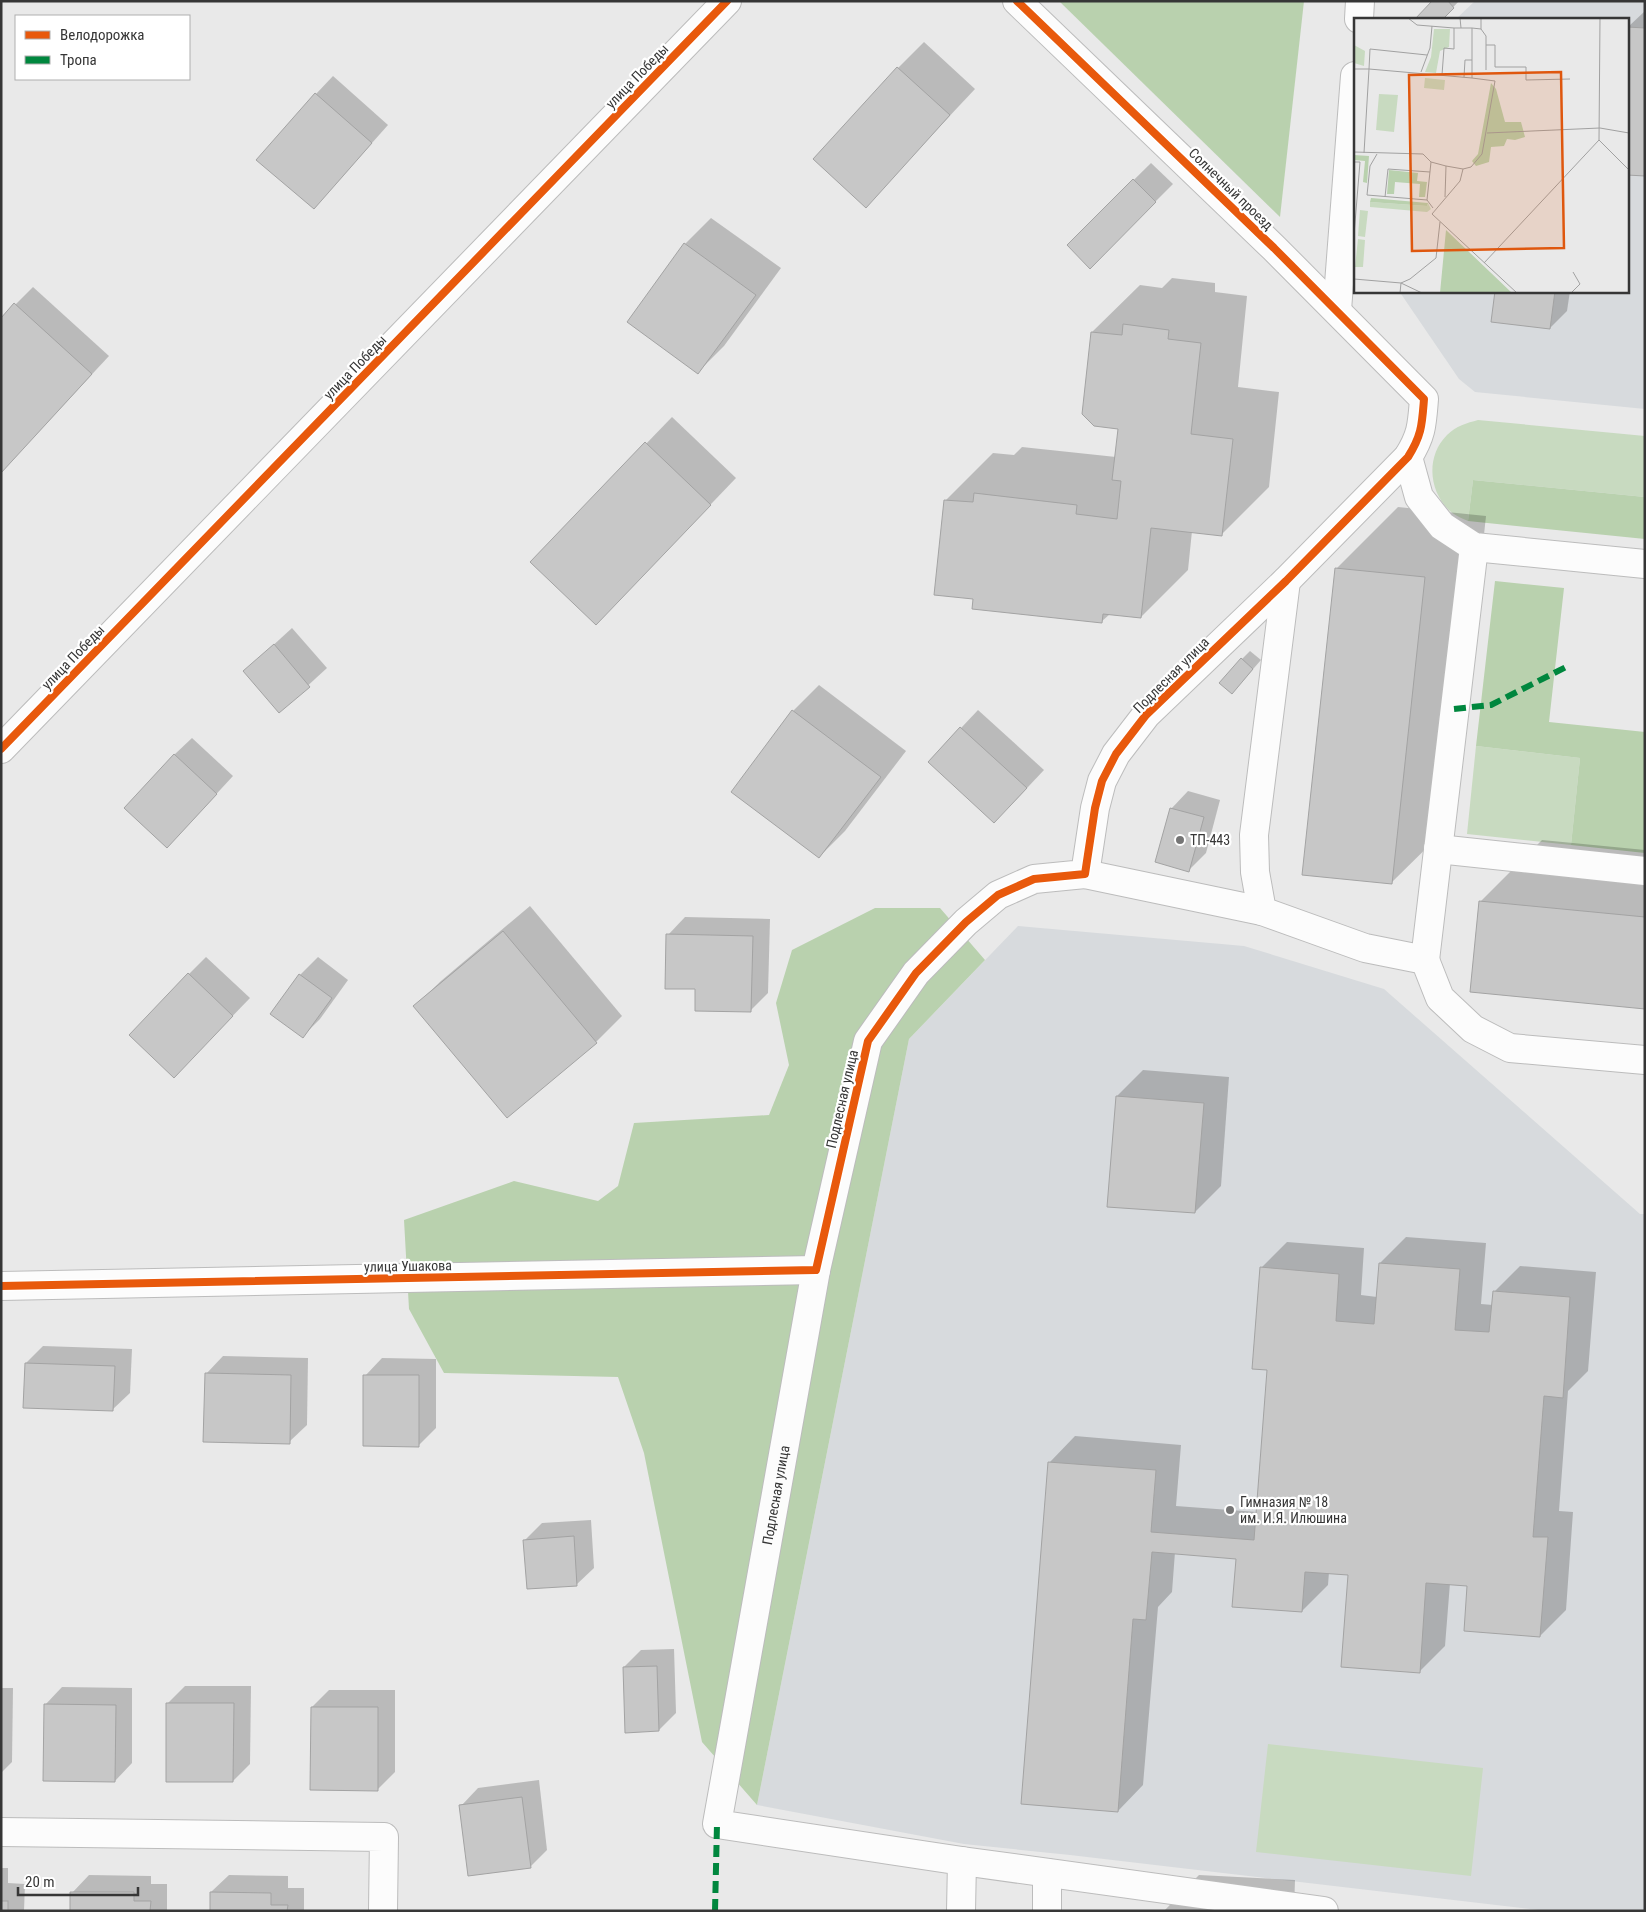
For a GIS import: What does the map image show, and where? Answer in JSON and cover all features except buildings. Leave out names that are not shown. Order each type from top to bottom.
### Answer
[{"type":"street","name":"улица Победы","points":[[1,749],[727,1]]},
{"type":"street","name":"Солнечный проезд","points":[[1017,1],[1337,310],[1424,399]]},
{"type":"street","points":[[1359,18],[1360,1]]},
{"type":"street","points":[[1337,310],[1354,89]]},
{"type":"street","name":"Подлесная улица","points":[[1324,1911],[1295,1909],[717,1824],[816,1270],[868,1041],[916,973],[966,922],[998,895],[1034,879],[1085,874],[1095,808],[1102,781],[1116,754],[1146,715],[1286,581],[1408,457],[1418,441],[1424,399]]},
{"type":"street","points":[[1408,457],[1419,497],[1442,526],[1474,547],[1645,564]]},
{"type":"street","points":[[1474,547],[1425,960],[1440,998],[1473,1029],[1510,1048],[1645,1060]]},
{"type":"street","points":[[1262,911],[1255,872],[1254,836],[1286,581]]},
{"type":"street","points":[[1438,849],[1645,871]]},
{"type":"street","points":[[1085,874],[1262,911],[1365,948],[1425,960]]},
{"type":"street","name":"улица Ушакова","points":[[1,1286],[816,1270]]},
{"type":"street","points":[[1,1832],[384,1837],[382,1911]]},
{"type":"street","points":[[961,1911],[962,1861]]},
{"type":"street","points":[[1046,1911],[1048,1872]]},
{"type":"shaded area","points":[[1475,1],[1645,1],[1645,409],[1475,392],[1459,379],[1400,292],[1628,292],[1628,18],[1457,18]]},
{"type":"shaded area","name":"Гимназия № 18 им. И.Я. Илюшина","points":[[1018,926],[1244,946],[1384,989],[1640,1214],[1645,1214],[1645,1911],[1547,1911],[964,1844],[757,1805],[909,1039]]},
{"type":"green space","points":[[1059,1],[1304,1],[1280,217]]},
{"type":"green space","points":[[1478,420],[1645,436],[1645,497],[1473,480],[1468,521],[1451,512],[1438,495],[1432,475],[1433,464],[1440,444],[1450,432]]},
{"type":"green space","points":[[1473,480],[1645,497],[1645,539],[1468,521]]},
{"type":"green space","points":[[1495,581],[1564,588],[1549,722],[1645,732],[1645,853],[1571,845],[1580,758],[1476,746]]},
{"type":"green space","points":[[1476,746],[1580,758],[1571,845],[1467,834]]},
{"type":"green space","points":[[875,908],[940,908],[985,960],[909,1039],[757,1805],[702,1742],[644,1453],[618,1377],[444,1373],[409,1309],[404,1220],[514,1181],[598,1201],[618,1186],[634,1123],[769,1115],[789,1065],[776,1003],[792,950]]},
{"type":"green space","points":[[1268,1744],[1483,1768],[1471,1876],[1256,1852]]},
{"type":"marked path","points":[[1454,709],[1491,705],[1566,667]]},
{"type":"marked path","points":[[715,1911],[717,1824]]},
{"type":"cycle path","points":[[1,749],[727,1]]},
{"type":"cycle path","points":[[1,1286],[816,1270],[868,1041],[916,973],[966,922],[998,895],[1034,879],[1085,874],[1095,808],[1102,781],[1116,754],[1146,715],[1286,581],[1408,457],[1419,436],[1422,423],[1424,399],[1274,248],[1017,1]]},
{"type":"place","name":"ТП-443","points":[[1180,840]]},
{"type":"place","name":"Гимназия № 18 им. И.Я. Илюшина","points":[[1230,1510]]}]
